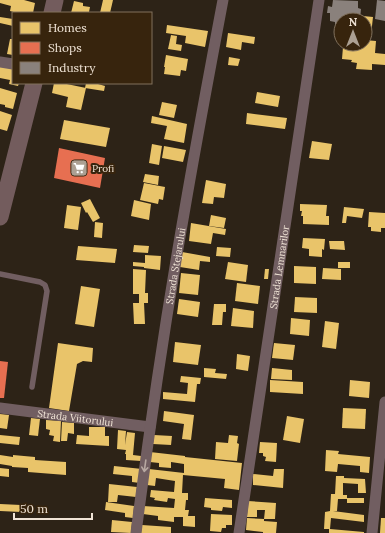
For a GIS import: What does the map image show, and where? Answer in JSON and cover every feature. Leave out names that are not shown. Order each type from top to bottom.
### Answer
[{"type":"main road","points":[[52,12],[55,0]]},
{"type":"main road","points":[[0,217],[34,84]]},
{"type":"street","name":"Strada Stejarului","points":[[136,533],[150,427],[184,208],[223,0]]},
{"type":"street","name":"Strada Lemnarilor","points":[[239,533],[318,0]]},
{"type":"street","points":[[0,62],[12,64]]},
{"type":"street","points":[[372,533],[382,465],[385,402]]},
{"type":"street","name":"Strada Viitorului","points":[[0,408],[150,427]]},
{"type":"lane","points":[[0,274],[40,282],[45,285],[47,291],[32,387]]},
{"type":"building: Homes","points":[[0,0],[24,0],[35,3],[33,12],[14,12],[10,11],[11,6],[0,3]]},
{"type":"building: Homes","points":[[103,0],[113,0],[110,12],[100,12]]},
{"type":"building: Homes","points":[[74,1],[83,3],[83,6],[90,7],[89,12],[71,12]]},
{"type":"building: Homes","points":[[0,17],[12,19],[12,26],[0,23]]},
{"type":"building: Homes","points":[[167,25],[208,31],[205,47],[185,43],[186,36],[166,33]]},
{"type":"building: Homes","points":[[228,33],[255,37],[254,44],[242,42],[241,50],[226,47]]},
{"type":"building: Homes","points":[[171,35],[177,36],[176,44],[182,45],[181,51],[168,49]]},
{"type":"building: Homes","points":[[10,39],[12,39],[12,55],[7,54]]},
{"type":"building: Homes","points":[[373,41],[376,41],[375,53],[385,54],[385,65],[372,64],[372,70],[356,69],[357,63],[351,62],[352,60],[342,59],[343,52],[373,52]]},
{"type":"building: Homes","points":[[166,55],[188,59],[186,71],[181,70],[180,76],[164,74]]},
{"type":"building: Homes","points":[[229,57],[240,59],[238,66],[228,65]]},
{"type":"building: Homes","points":[[0,65],[12,68],[12,84],[19,84],[18,86],[9,84],[10,80],[0,78]]},
{"type":"building: Homes","points":[[54,84],[67,84],[86,88],[81,110],[66,107],[68,97],[52,93]]},
{"type":"building: Homes","points":[[86,84],[98,84],[105,86],[104,91],[85,88]]},
{"type":"building: Homes","points":[[0,88],[17,93],[13,109],[0,104]]},
{"type":"building: Homes","points":[[257,92],[280,96],[278,107],[255,103]]},
{"type":"building: Homes","points":[[162,102],[177,105],[174,118],[159,115]]},
{"type":"building: Homes","points":[[0,111],[12,115],[7,131],[0,129]]},
{"type":"building: Homes","points":[[247,113],[287,118],[285,129],[246,124]]},
{"type":"building: Homes","points":[[152,116],[187,124],[184,143],[164,139],[167,126],[151,123]]},
{"type":"building: Homes","points":[[64,120],[110,128],[106,147],[60,139]]},
{"type":"building: Homes","points":[[312,141],[332,144],[329,160],[309,158]]},
{"type":"building: Homes","points":[[152,144],[162,146],[159,165],[149,163]]},
{"type":"building: Homes","points":[[164,146],[186,150],[183,162],[162,158]]},
{"type":"building: Homes","points":[[145,174],[159,176],[158,185],[143,182]]},
{"type":"building: Homes","points":[[206,180],[226,184],[224,198],[214,197],[213,204],[202,203]]},
{"type":"building: Homes","points":[[144,183],[165,187],[163,200],[159,199],[158,204],[140,200]]},
{"type":"building: Homes","points":[[90,199],[100,218],[93,222],[81,203]]},
{"type":"building: Homes","points":[[134,200],[151,204],[149,220],[131,216]]},
{"type":"building: Homes","points":[[300,204],[327,205],[326,216],[329,216],[329,225],[303,224]]},
{"type":"building: Homes","points":[[67,205],[81,207],[78,230],[64,228]]},
{"type":"building: Homes","points":[[344,207],[364,209],[362,218],[347,216],[346,223],[342,223]]},
{"type":"building: Homes","points":[[369,212],[385,213],[385,228],[381,228],[381,232],[371,231],[371,227],[368,227]]},
{"type":"building: Homes","points":[[211,215],[226,218],[224,228],[209,226]]},
{"type":"building: Homes","points":[[95,222],[103,223],[102,238],[94,237]]},
{"type":"building: Homes","points":[[191,223],[226,229],[225,235],[213,233],[211,244],[189,241]]},
{"type":"building: Homes","points":[[303,238],[325,239],[324,250],[322,249],[322,257],[309,256],[309,249],[302,248]]},
{"type":"building: Homes","points":[[329,241],[344,241],[345,250],[330,249]]},
{"type":"building: Homes","points":[[134,245],[149,246],[148,253],[133,252]]},
{"type":"building: Homes","points":[[78,246],[117,249],[115,263],[76,260]]},
{"type":"building: Homes","points":[[217,247],[231,248],[230,257],[216,256]]},
{"type":"building: Homes","points":[[182,252],[210,257],[210,262],[200,261],[199,270],[180,267]]},
{"type":"building: Homes","points":[[145,255],[161,256],[160,270],[133,266],[133,262],[145,263]]},
{"type":"building: Homes","points":[[228,262],[248,265],[246,282],[225,279]]},
{"type":"building: Homes","points":[[338,262],[350,262],[350,268],[338,268]]},
{"type":"building: Homes","points":[[294,266],[316,267],[316,284],[294,283]]},
{"type":"building: Homes","points":[[323,268],[341,269],[341,280],[322,279]]},
{"type":"building: Homes","points":[[133,269],[146,270],[145,293],[148,293],[148,303],[144,303],[145,324],[134,324],[133,303],[139,303],[139,294],[133,294]]},
{"type":"building: Homes","points":[[265,269],[269,269],[268,279],[264,279]]},
{"type":"building: Homes","points":[[181,273],[200,275],[198,295],[179,293]]},
{"type":"building: Homes","points":[[237,283],[260,286],[258,304],[235,301]]},
{"type":"building: Homes","points":[[81,286],[100,289],[94,327],[75,324]]},
{"type":"building: Homes","points":[[295,297],[317,298],[317,313],[294,312]]},
{"type":"building: Homes","points":[[179,299],[200,302],[198,317],[177,314]]},
{"type":"building: Homes","points":[[214,304],[226,304],[226,312],[223,312],[222,325],[212,325]]},
{"type":"building: Homes","points":[[233,308],[254,311],[253,328],[231,326]]},
{"type":"building: Homes","points":[[291,318],[310,320],[309,336],[290,334]]},
{"type":"building: Homes","points":[[325,321],[339,323],[336,349],[322,347]]},
{"type":"building: Homes","points":[[175,342],[201,345],[198,365],[173,362]]},
{"type":"building: Homes","points":[[58,343],[93,348],[92,362],[83,361],[77,364],[69,411],[49,408]]},
{"type":"building: Homes","points":[[274,343],[295,345],[293,360],[272,358]]},
{"type":"building: Homes","points":[[237,354],[250,356],[248,371],[236,369]]},
{"type":"building: Homes","points":[[204,368],[216,369],[215,373],[227,374],[226,379],[204,377]]},
{"type":"building: Homes","points":[[272,368],[292,370],[292,380],[271,379]]},
{"type":"building: Homes","points":[[181,376],[201,378],[200,384],[197,384],[195,402],[163,399],[163,392],[187,394],[188,383],[180,382]]},
{"type":"building: Homes","points":[[270,380],[303,382],[303,394],[270,392]]},
{"type":"building: Homes","points":[[350,380],[370,382],[369,398],[349,396]]},
{"type":"building: Homes","points":[[343,408],[366,409],[365,429],[342,428]]},
{"type":"building: Homes","points":[[164,411],[194,415],[191,440],[182,439],[184,424],[163,421]]},
{"type":"building: Homes","points":[[0,414],[9,415],[7,429],[0,428]]},
{"type":"building: Homes","points":[[287,416],[304,419],[300,443],[283,440]]},
{"type":"building: Homes","points":[[31,418],[40,419],[38,436],[29,435]]},
{"type":"building: Homes","points":[[46,420],[61,421],[60,442],[53,441],[54,436],[49,435],[50,430],[46,429]]},
{"type":"building: Homes","points":[[62,422],[74,423],[74,434],[68,433],[67,441],[61,441]]},
{"type":"building: Homes","points":[[89,427],[105,427],[105,436],[109,436],[109,446],[76,444],[77,435],[89,436]]},
{"type":"building: Homes","points":[[118,430],[126,431],[125,445],[127,432],[135,433],[133,455],[141,456],[141,461],[126,460],[126,450],[117,449]]},
{"type":"building: Homes","points":[[0,435],[20,437],[19,445],[0,443]]},
{"type":"building: Homes","points":[[154,435],[172,436],[171,445],[153,444]]},
{"type":"building: Homes","points":[[229,435],[238,436],[237,443],[239,444],[237,461],[215,459],[216,442],[228,443]]},
{"type":"building: Homes","points":[[260,442],[277,443],[276,462],[265,461],[266,457],[263,456],[263,453],[259,453]]},
{"type":"building: Homes","points":[[326,450],[339,451],[338,454],[370,457],[369,473],[360,472],[360,466],[338,464],[337,472],[325,471]]},
{"type":"building: Homes","points":[[150,452],[242,463],[239,490],[224,488],[225,479],[183,475],[182,493],[188,493],[188,500],[186,500],[185,510],[189,510],[188,516],[195,516],[195,527],[183,526],[183,517],[174,517],[174,522],[158,520],[158,516],[143,514],[143,506],[174,508],[175,499],[168,498],[167,502],[154,500],[155,498],[150,497],[151,490],[174,492],[175,481],[156,478],[155,486],[147,485],[149,469],[184,473],[184,464],[171,462],[171,468],[159,467],[159,463],[150,462]]},
{"type":"building: Homes","points":[[0,455],[13,457],[13,455],[35,457],[35,460],[66,462],[66,475],[28,472],[28,468],[12,467],[0,464]]},
{"type":"building: Homes","points":[[114,466],[142,469],[140,483],[132,482],[132,476],[113,474]]},
{"type":"building: Homes","points":[[0,468],[9,469],[9,477],[0,476]]},
{"type":"building: Homes","points":[[274,469],[284,469],[283,488],[253,485],[253,474],[273,476]]},
{"type":"building: Homes","points":[[336,476],[365,479],[366,493],[358,493],[358,484],[343,483],[343,495],[347,495],[347,498],[364,498],[364,503],[347,503],[347,499],[338,499],[337,511],[333,511],[364,515],[364,522],[331,518],[330,529],[364,533],[329,533],[329,529],[324,529],[325,512],[330,511],[331,494],[335,494]]},
{"type":"building: Homes","points":[[109,484],[137,487],[136,497],[118,495],[117,502],[108,502]]},
{"type":"building: Homes","points":[[205,498],[232,500],[232,508],[223,507],[222,511],[211,510],[211,508],[204,507]]},
{"type":"building: Homes","points":[[248,501],[276,503],[275,519],[264,519],[265,510],[257,510],[257,517],[247,517]]},
{"type":"building: Homes","points":[[106,502],[134,506],[133,518],[125,517],[125,513],[105,510]]},
{"type":"building: Homes","points":[[0,504],[21,505],[21,512],[0,511]]},
{"type":"building: Homes","points":[[211,514],[232,515],[232,525],[226,525],[226,528],[222,528],[221,532],[210,531]]},
{"type":"building: Homes","points":[[247,518],[264,519],[264,521],[277,522],[276,533],[263,533],[246,530]]},
{"type":"building: Homes","points":[[381,518],[385,518],[385,533],[380,533]]},
{"type":"building: Homes","points":[[112,520],[132,522],[131,533],[111,532]]},
{"type":"building: Homes","points":[[142,525],[171,527],[171,533],[141,533]]},
{"type":"building: Shops","name":"Profi","points":[[59,148],[105,158],[100,188],[54,178]]},
{"type":"building: Shops","points":[[0,361],[8,362],[4,398],[0,398]]},
{"type":"building: Industry","points":[[333,0],[358,1],[358,8],[361,9],[361,12],[333,12],[333,22],[330,21],[330,13],[327,13],[328,6],[332,7]]},
{"type":"building: Industry","points":[[377,0],[385,1],[385,21],[375,19]]},
{"type":"place","name":"Profi","points":[[79,168]]}]
